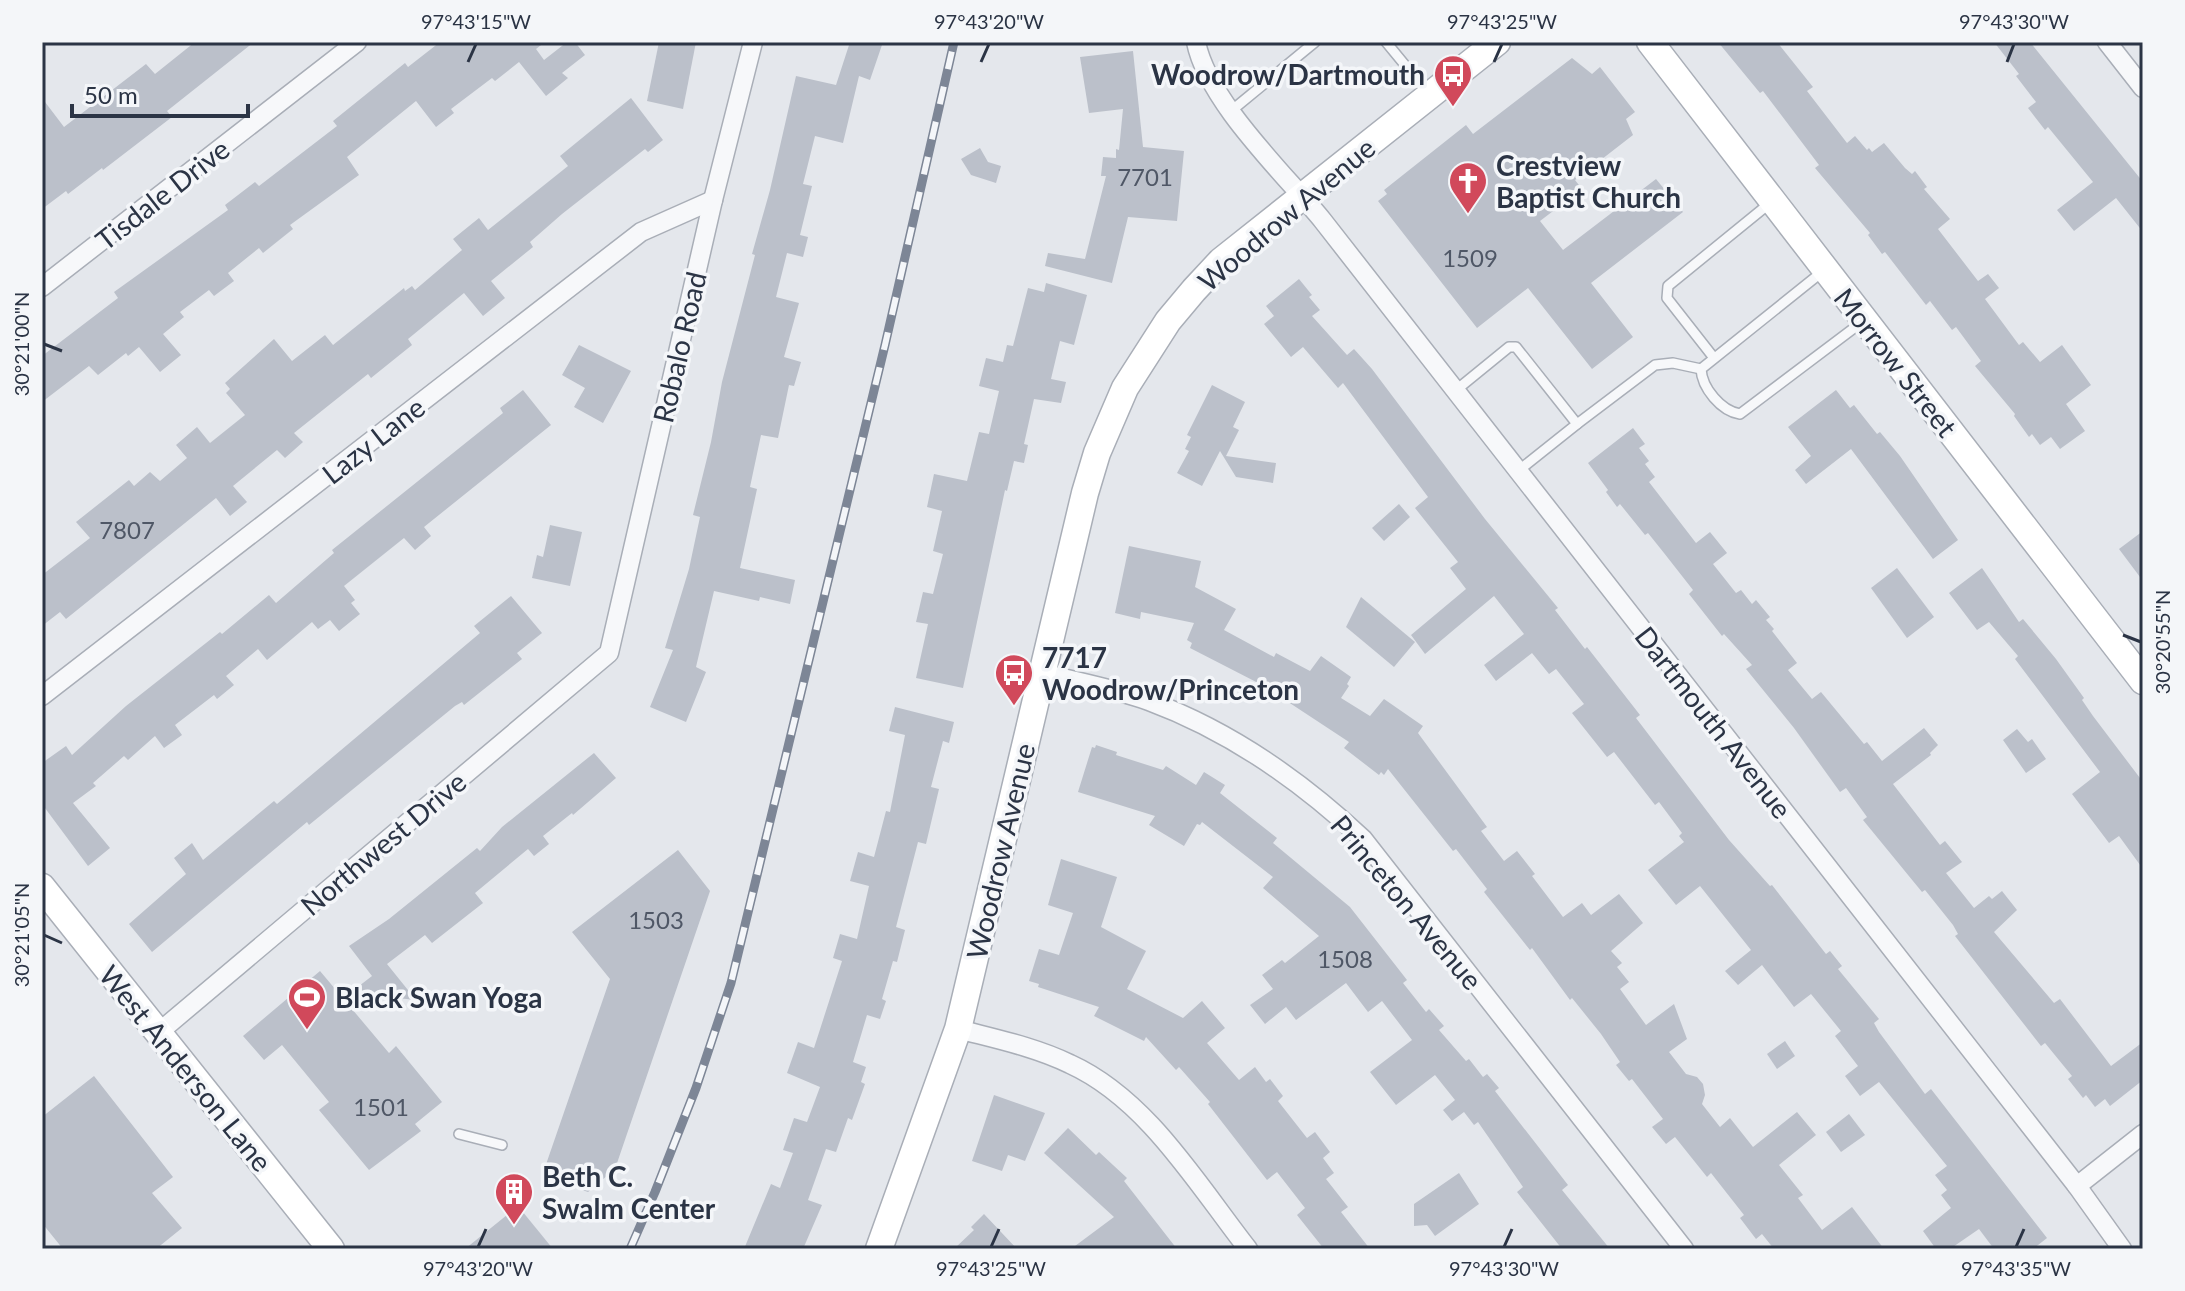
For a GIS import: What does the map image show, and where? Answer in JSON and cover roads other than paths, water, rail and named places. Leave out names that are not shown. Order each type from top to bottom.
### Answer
[{"type":"street","name":"Tisdale Drive","points":[[42,287],[357,42]]},
{"type":"street","name":"Robalo Road","points":[[609,653],[713,200],[753,42]]},
{"type":"street","name":"Dartmouth Avenue","points":[[1196,42],[1200,59],[1231,111],[1303,197],[1518,471],[2077,1186],[2122,1249]]},
{"type":"street","name":"Woodrow Avenue","points":[[879,1249],[958,1029],[1085,493],[1097,453],[1125,388],[1168,321],[1221,261],[1497,42]]},
{"type":"street","name":"Morrow Street","points":[[1650,42],[2143,681]]},
{"type":"street","points":[[2107,42],[2143,88]]},
{"type":"street","name":"Lazy Lane","points":[[42,696],[641,232],[713,200]]},
{"type":"street","name":"Northwest Drive","points":[[158,1033],[609,653]]},
{"type":"street","name":"Princeton Avenue","points":[[1042,673],[1146,700],[1188,717],[1260,756],[1333,811],[1363,839],[1684,1249]]},
{"type":"street","name":"West Anderson Lane","points":[[42,887],[331,1249]]},
{"type":"street","points":[[958,1029],[1036,1050],[1071,1064],[1102,1082],[1133,1106],[1159,1135],[1248,1249]]},
{"type":"street","points":[[2077,1186],[2143,1134]]},
{"type":"lane","points":[[1231,111],[1315,42]]},
{"type":"lane","points":[[1386,42],[1430,96]]},
{"type":"lane","points":[[1714,358],[1667,298],[1668,286],[1773,201]]},
{"type":"lane","points":[[1701,369],[1825,269]]},
{"type":"lane","points":[[1701,369],[1702,381],[1728,412],[1740,414],[1865,320]]},
{"type":"lane","points":[[1455,391],[1509,347],[1516,347],[1577,424]]},
{"type":"lane","points":[[1518,471],[1648,368],[1673,363],[1701,369]]},
{"type":"lane","points":[[459,1134],[502,1145]]},
{"type":"railway","points":[[630,1249],[696,1088],[731,983],[885,345],[954,42]]},
{"type":"place","name":"Woodrow/Dartmouth","points":[[1453,108]]},
{"type":"place","name":"Crestview Baptist Church","points":[[1468,215]]},
{"type":"place","name":"7717 Woodrow/Princeton","points":[[1014,707]]},
{"type":"place","name":"Black Swan Yoga","points":[[307,1031]]},
{"type":"place","name":"Beth C. Swalm Center","points":[[514,1226]]}]
